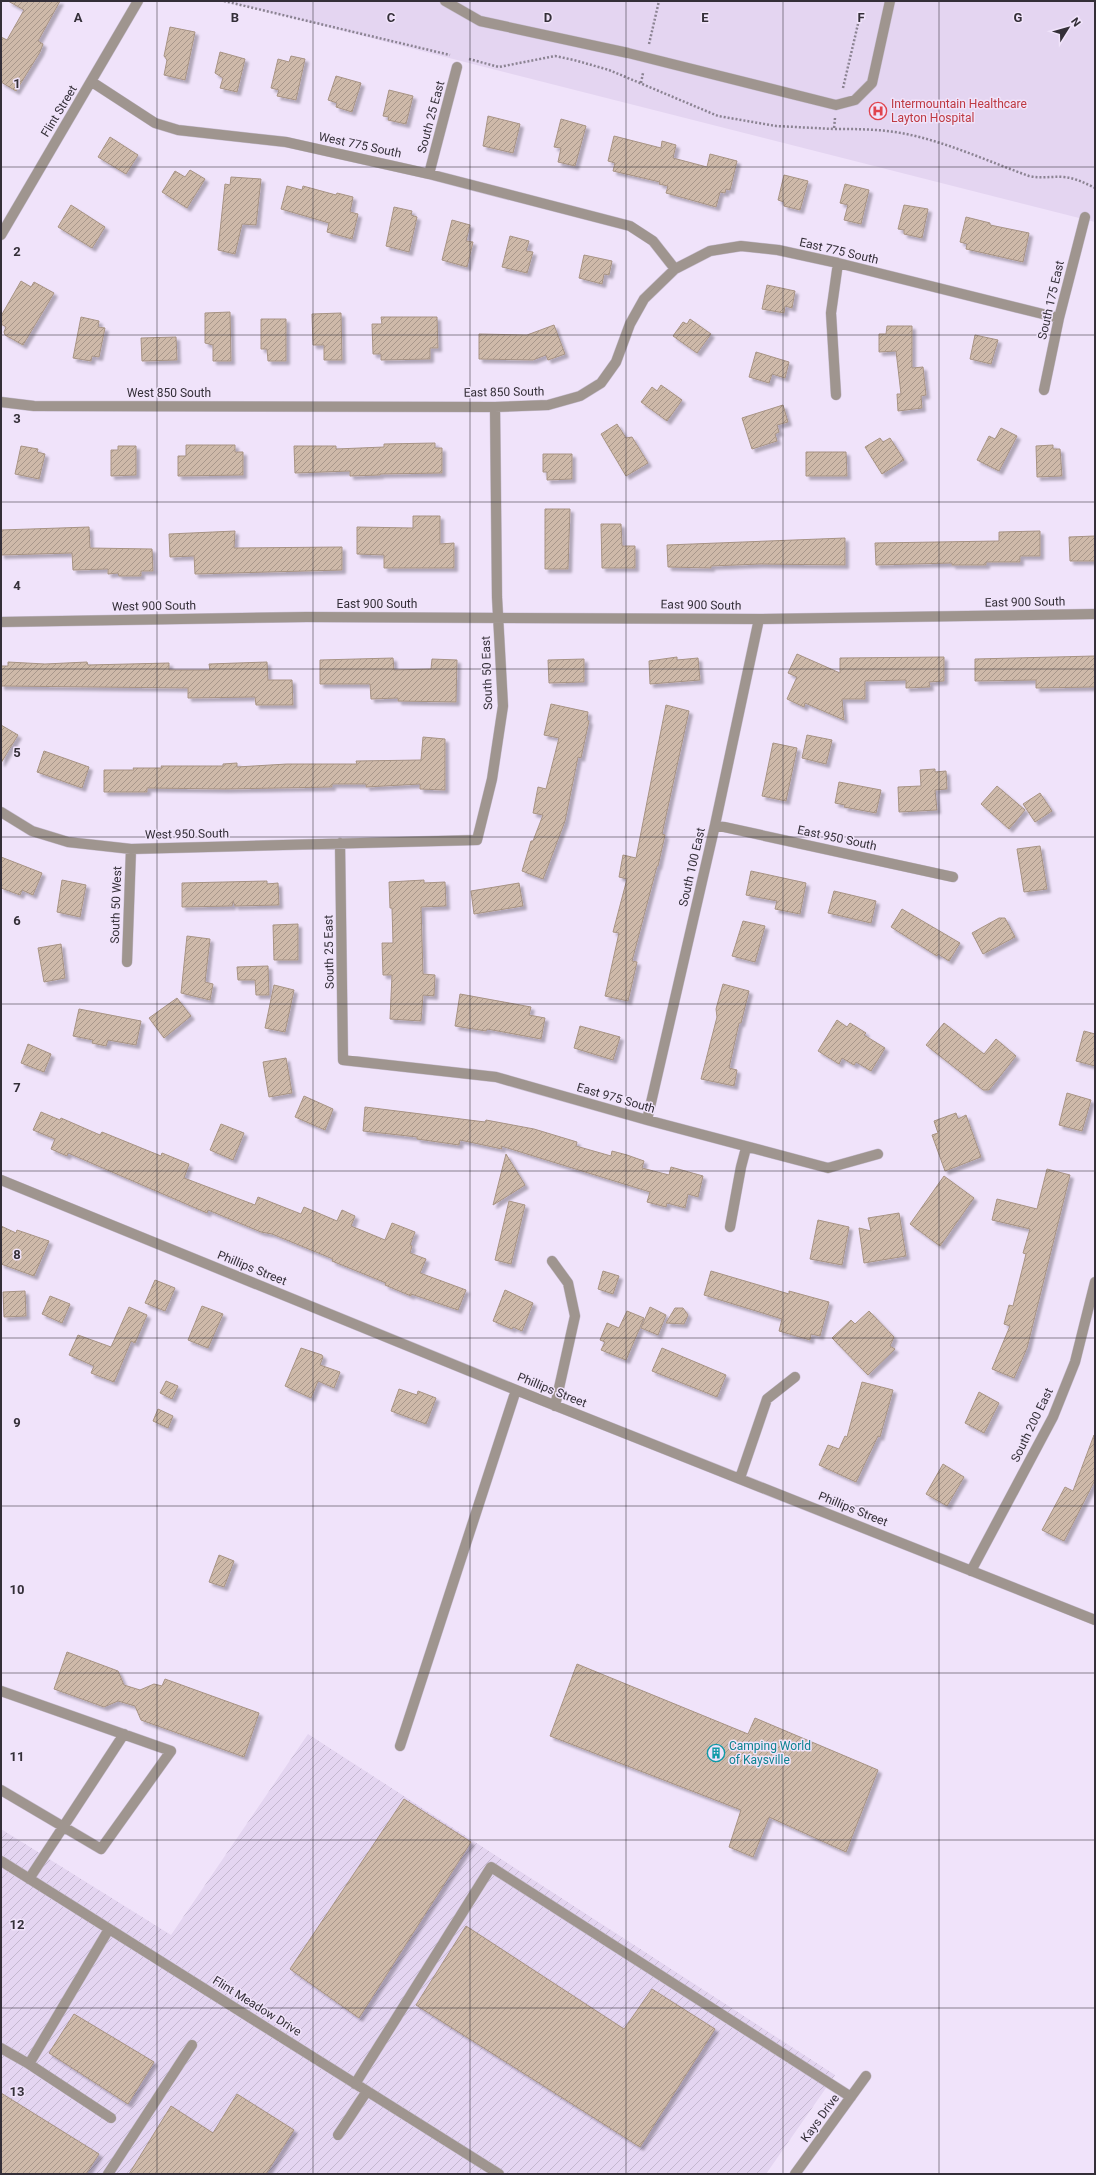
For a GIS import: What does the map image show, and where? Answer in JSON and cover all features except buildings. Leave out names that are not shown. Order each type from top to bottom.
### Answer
[{"type":"street","name":"Flint Street","points":[[1,234],[92,82],[138,1]]},
{"type":"street","points":[[445,1],[480,21],[634,54],[836,105],[856,100],[872,84],[890,1]]},
{"type":"street","name":"South 25 East","points":[[429,174],[457,67]]},
{"type":"street","name":"West 775 South","points":[[92,82],[155,123],[178,130],[286,142],[429,174],[630,226],[653,241],[674,269]]},
{"type":"street","name":"South 175 East","points":[[1044,390],[1085,217]]},
{"type":"street","name":"East 775 South","points":[[674,269],[710,251],[741,246],[778,250],[838,263],[1060,318]]},
{"type":"street","points":[[836,395],[831,313],[838,263]]},
{"type":"street","name":"East 850 South","points":[[337,405],[495,407],[548,405],[580,396],[601,383],[616,362],[630,324],[644,299],[674,269]]},
{"type":"street","name":"West 850 South","points":[[1,402],[34,406],[337,405]]},
{"type":"street","name":"South 50 East","points":[[382,842],[477,840],[492,779],[503,706],[498,616],[495,407]]},
{"type":"street","name":"East 900 South","points":[[307,617],[498,616],[759,619],[1095,614]]},
{"type":"street","name":"West 900 South","points":[[1,622],[307,617]]},
{"type":"street","name":"South 100 East","points":[[646,1120],[715,825],[759,619]]},
{"type":"street","name":"West 950 South","points":[[1,812],[32,831],[68,842],[131,849],[382,842]]},
{"type":"street","name":"East 950 South","points":[[715,825],[953,877]]},
{"type":"street","name":"South 25 East","points":[[340,843],[343,1060]]},
{"type":"street","name":"South 50 West","points":[[127,962],[131,849]]},
{"type":"street","name":"East 975 South","points":[[343,1060],[496,1077],[746,1148],[828,1168],[878,1154]]},
{"type":"street","points":[[730,1227],[746,1148]]},
{"type":"street","name":"Phillips Street","points":[[1,1180],[516,1390],[1095,1620]]},
{"type":"street","points":[[552,1260],[568,1284],[576,1316],[556,1406]]},
{"type":"street","name":"South 200 East","points":[[971,1571],[1053,1417],[1075,1362],[1095,1282]]},
{"type":"street","points":[[740,1478],[767,1398],[795,1377]]},
{"type":"street","points":[[400,1746],[516,1390]]},
{"type":"street","points":[[1,1691],[171,1751],[101,1850],[1,1790]]},
{"type":"street","points":[[29,1879],[124,1734]]},
{"type":"street","name":"Flint Meadow Drive","points":[[1,1861],[499,2174]]},
{"type":"street","points":[[355,2084],[491,1867],[851,2097]]},
{"type":"street","points":[[29,2064],[109,1929]]},
{"type":"street","points":[[108,2174],[192,2045]]},
{"type":"street","points":[[1,2048],[29,2064],[111,2118]]},
{"type":"street","name":"Kays Drive","points":[[795,2174],[866,2076]]},
{"type":"street","points":[[338,2135],[366,2091]]},
{"type":"path","points":[[224,1],[453,56]]},
{"type":"path","points":[[649,45],[659,1]]},
{"type":"path","points":[[843,88],[858,24]]},
{"type":"path","points":[[468,59],[499,66],[555,56],[609,70],[718,116],[776,126],[871,129],[902,133],[938,142],[1039,179],[1064,177],[1078,180],[1095,188]]},
{"type":"path","points":[[641,84],[643,73]]},
{"type":"path","points":[[834,129],[835,118]]},
{"type":"shaded area","name":"Intermountain Healthcare Layton Hospital","points":[[225,1],[1095,1],[1095,222]]},
{"type":"shaded area","points":[[308,1734],[835,2075],[766,2174],[1,2174],[1,1829],[171,1935]]},
{"type":"place","name":"Intermountain Healthcare Layton Hospital","points":[[878,111]]},
{"type":"place","name":"Camping World of Kaysville","points":[[716,1753]]}]
